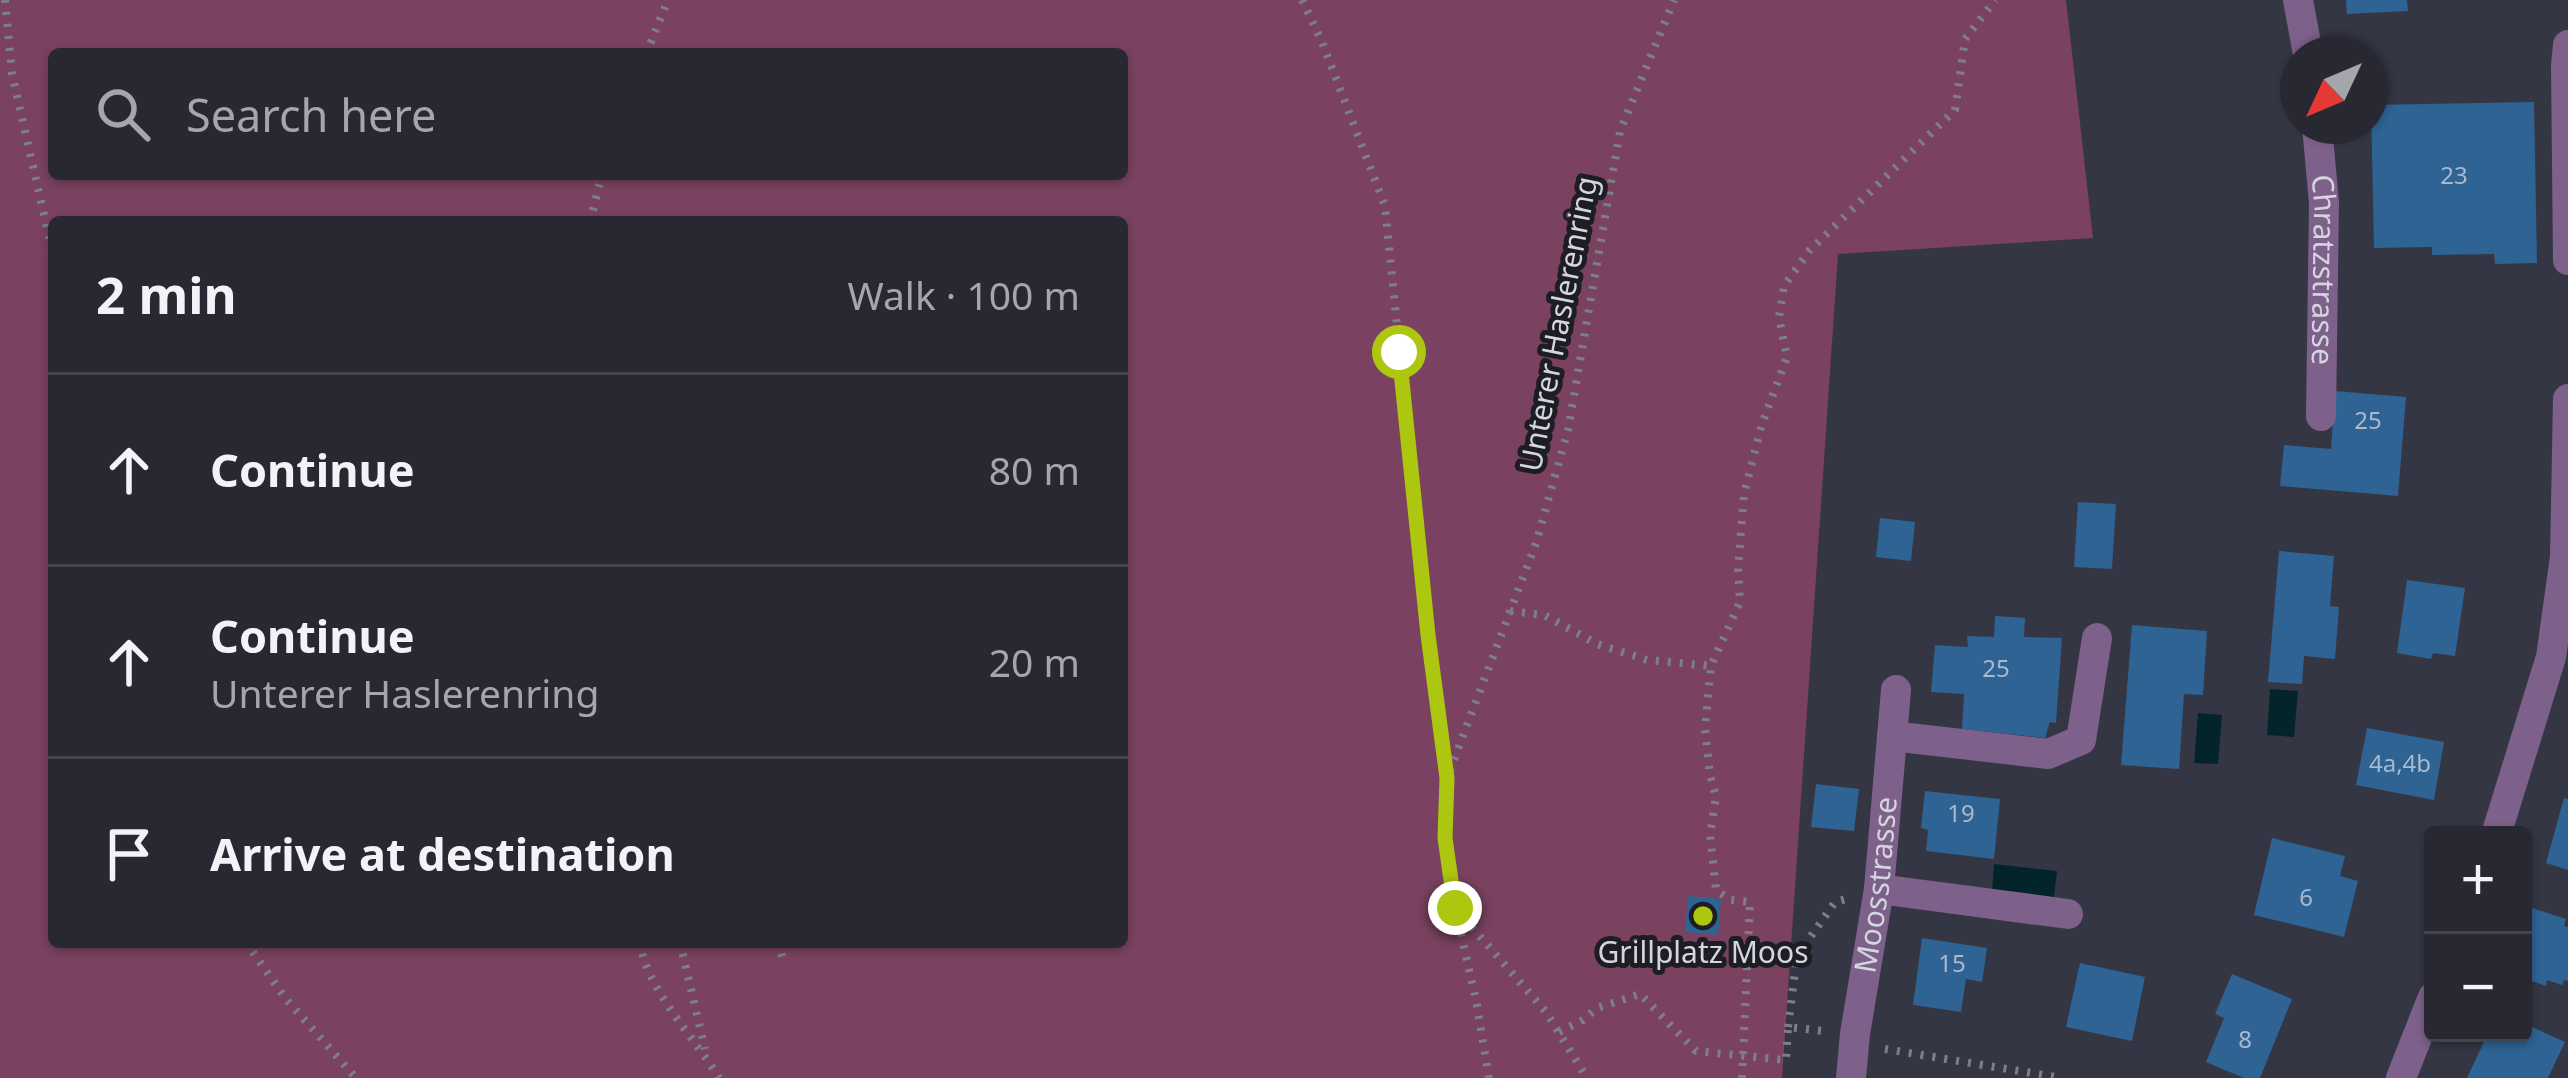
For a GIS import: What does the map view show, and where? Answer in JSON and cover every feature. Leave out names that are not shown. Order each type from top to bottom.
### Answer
[{"type":"street","points":[[2298,0],[2305,36]]},
{"type":"street","points":[[2568,45],[2568,260]]},
{"type":"street","name":"Chratzstrasse","points":[[2319,144],[2324,203],[2321,416]]},
{"type":"street","points":[[2499,826],[2551,657],[2565,557],[2568,399]]},
{"type":"street","points":[[1892,736],[2048,754],[2081,740],[2097,638]]},
{"type":"street","name":"Moosstrasse","points":[[1851,1078],[1879,890],[1897,691]]},
{"type":"street","points":[[1879,890],[2068,914]]},
{"type":"street","points":[[2401,1078],[2424,1020]]},
{"type":"path","points":[[4,0],[12,74],[48,233]]},
{"type":"path","points":[[648,48],[668,0]]},
{"type":"path","points":[[1302,0],[1385,206],[1447,778]]},
{"type":"path","name":"Unterer Haslerenring","points":[[1489,1078],[1445,838],[1447,778],[1536,543],[1568,430],[1620,131],[1674,0]]},
{"type":"path","points":[[1742,1078],[1750,902],[1731,900],[1716,890],[1710,834],[1716,797],[1705,729],[1711,667],[1740,602],[1744,494],[1762,424],[1787,357],[1778,317],[1784,286],[1809,251],[1954,110],[1965,39],[1995,0]]},
{"type":"path","points":[[592,216],[600,180]]},
{"type":"path","points":[[1510,611],[1544,615],[1597,644],[1646,660],[1711,667]]},
{"type":"path","points":[[1559,1032],[1597,1008],[1640,994],[1696,1051],[1786,1060],[1797,956],[1835,902],[1879,890]]},
{"type":"path","points":[[1455,908],[1546,1012],[1587,1078]]},
{"type":"path","points":[[251,948],[285,998],[356,1078]]},
{"type":"path","points":[[641,948],[661,993],[719,1078]]},
{"type":"path","points":[[681,948],[706,1056]]},
{"type":"path","points":[[780,948],[783,959]]},
{"type":"path","points":[[1788,1027],[2062,1078]]},
{"type":"shaded area","points":[[0,0],[2066,0],[2093,238],[1838,254],[1782,1078],[0,1078]]},
{"type":"water","points":[[2270,689],[2298,691],[2294,737],[2267,735]]},
{"type":"water","points":[[2198,713],[2222,715],[2218,764],[2194,763]]},
{"type":"water","points":[[1994,864],[2057,871],[2054,898],[1992,891]]},
{"type":"building","points":[[2346,0],[2407,0],[2408,11],[2347,14]]},
{"type":"building","points":[[2534,102],[2537,263],[2495,264],[2494,254],[2432,255],[2432,247],[2374,248],[2372,144],[2388,144],[2388,105]]},
{"type":"building","points":[[2335,391],[2406,397],[2398,496],[2280,486],[2284,445],[2331,449]]},
{"type":"building","points":[[2078,502],[2116,504],[2112,569],[2074,567]]},
{"type":"building","points":[[1880,518],[1915,522],[1911,561],[1876,557]]},
{"type":"building","points":[[2279,551],[2334,556],[2330,606],[2339,607],[2335,659],[2304,656],[2302,684],[2268,682]]},
{"type":"building","points":[[2407,580],[2465,588],[2455,656],[2433,653],[2431,659],[2397,653]]},
{"type":"building","points":[[1995,616],[2025,618],[2024,637],[2062,638],[2056,723],[2050,722],[2045,738],[1962,729],[1964,694],[1931,692],[1935,645],[1968,647],[1967,636],[1994,637]]},
{"type":"building","points":[[2132,625],[2207,631],[2203,695],[2184,694],[2179,769],[2121,765]]},
{"type":"building","points":[[2367,728],[2444,742],[2434,800],[2356,785]]},
{"type":"building","points":[[1816,784],[1859,789],[1854,831],[1811,827]]},
{"type":"building","points":[[1925,791],[2000,799],[1994,859],[1926,851],[1928,830],[1921,828]]},
{"type":"building","points":[[2564,798],[2568,799],[2568,870],[2546,863]]},
{"type":"building","points":[[2272,838],[2345,856],[2340,876],[2358,881],[2344,937],[2254,915]]},
{"type":"building","name":"Grillplatz Moos","points":[[1688,896],[1721,899],[1718,935],[1685,932]]},
{"type":"building","points":[[2532,908],[2566,919],[2564,926],[2568,927],[2568,981],[2562,985],[2547,980],[2546,986],[2532,981]]},
{"type":"building","points":[[1922,938],[1987,948],[1982,982],[1966,979],[1961,1012],[1913,1005]]},
{"type":"building","points":[[2080,963],[2145,977],[2132,1041],[2066,1027]]},
{"type":"building","points":[[2232,974],[2292,999],[2260,1078],[2244,1078],[2206,1062],[2224,1018],[2215,1014]]},
{"type":"building","points":[[2532,1027],[2565,1042],[2548,1078],[2467,1078],[2484,1042],[2532,1042]]},
{"type":"place","name":"Grillplatz Moos","points":[[1703,916]]},
{"type":"route","points":[[1399,352],[1447,778],[1445,838],[1455,908]]}]
